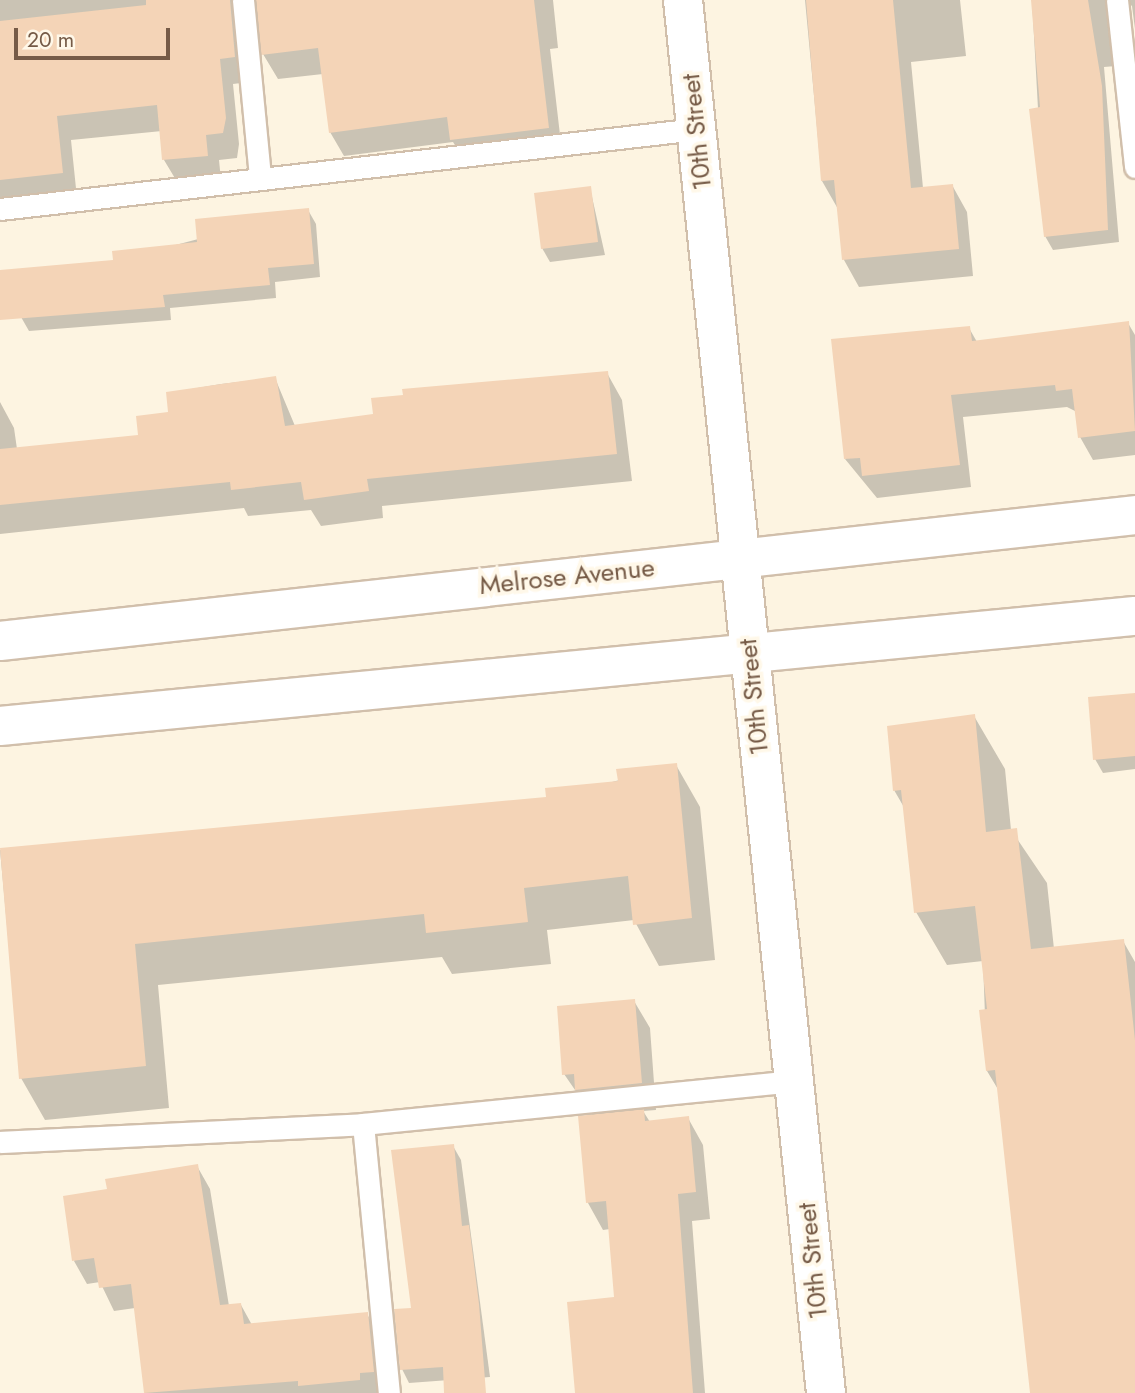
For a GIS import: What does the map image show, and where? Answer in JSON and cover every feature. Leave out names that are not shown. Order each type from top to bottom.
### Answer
[{"type":"street","name":"10th Street","points":[[683,0],[826,1393]]},
{"type":"street","name":"Melrose Avenue","points":[[0,641],[1135,515]]},
{"type":"street","points":[[0,726],[1135,616]]},
{"type":"lane","points":[[243,0],[260,176]]},
{"type":"lane","points":[[1117,0],[1135,167]]},
{"type":"lane","points":[[0,209],[260,176],[696,130]]},
{"type":"lane","points":[[0,1142],[363,1124],[794,1081]]},
{"type":"lane","points":[[363,1124],[389,1393]]},
{"type":"building","points":[[146,0],[230,0],[235,57],[220,59],[226,118],[223,133],[206,135],[208,156],[162,160],[157,105],[57,116],[63,173],[0,180],[0,21],[146,5]]},
{"type":"building","points":[[256,0],[534,0],[549,128],[450,140],[447,117],[329,133],[318,48],[261,55]]},
{"type":"building","points":[[806,0],[893,0],[911,188],[953,184],[959,249],[842,260],[834,180],[821,181]]},
{"type":"building","points":[[1031,0],[1088,0],[1102,86],[1108,230],[1044,237],[1029,109],[1040,107]]},
{"type":"building","points":[[591,186],[598,242],[541,249],[534,193]]},
{"type":"building","points":[[309,208],[314,264],[268,268],[270,285],[163,295],[165,307],[0,320],[0,270],[113,260],[112,251],[197,242],[195,219]]},
{"type":"building","points":[[1129,321],[1135,431],[1078,438],[1072,389],[1056,391],[1055,385],[951,395],[960,465],[862,476],[860,458],[844,459],[831,339],[970,326],[972,341]]},
{"type":"building","points":[[608,371],[617,454],[367,479],[369,491],[304,500],[301,482],[231,490],[230,482],[0,505],[0,449],[138,435],[136,416],[168,412],[166,392],[276,376],[285,426],[373,414],[371,398],[403,395],[402,389]]},
{"type":"building","points":[[1135,693],[1135,756],[1093,760],[1088,697]]},
{"type":"building","points":[[975,714],[986,832],[1017,828],[1031,949],[1124,939],[1135,1040],[1135,1393],[1030,1393],[995,1070],[986,1071],[979,1010],[987,1009],[975,906],[914,913],[901,790],[893,791],[887,726]]},
{"type":"building","points":[[677,763],[692,918],[633,925],[628,876],[524,888],[528,922],[426,933],[424,914],[135,944],[146,1066],[19,1079],[0,848],[546,797],[545,788],[618,781],[616,769]]},
{"type":"building","points":[[635,999],[642,1083],[575,1090],[574,1074],[562,1075],[557,1006]]},
{"type":"building","points":[[644,1109],[645,1121],[689,1116],[696,1192],[678,1194],[693,1393],[575,1393],[567,1302],[614,1297],[606,1201],[586,1203],[578,1116]]},
{"type":"building","points":[[454,1144],[462,1226],[469,1225],[486,1393],[444,1393],[443,1367],[400,1370],[394,1309],[411,1308],[391,1150]]},
{"type":"building","points":[[198,1164],[220,1305],[241,1303],[244,1324],[368,1312],[374,1372],[360,1373],[360,1380],[298,1386],[298,1381],[144,1393],[131,1284],[99,1288],[94,1258],[72,1261],[63,1196],[107,1189],[105,1179]]}]
